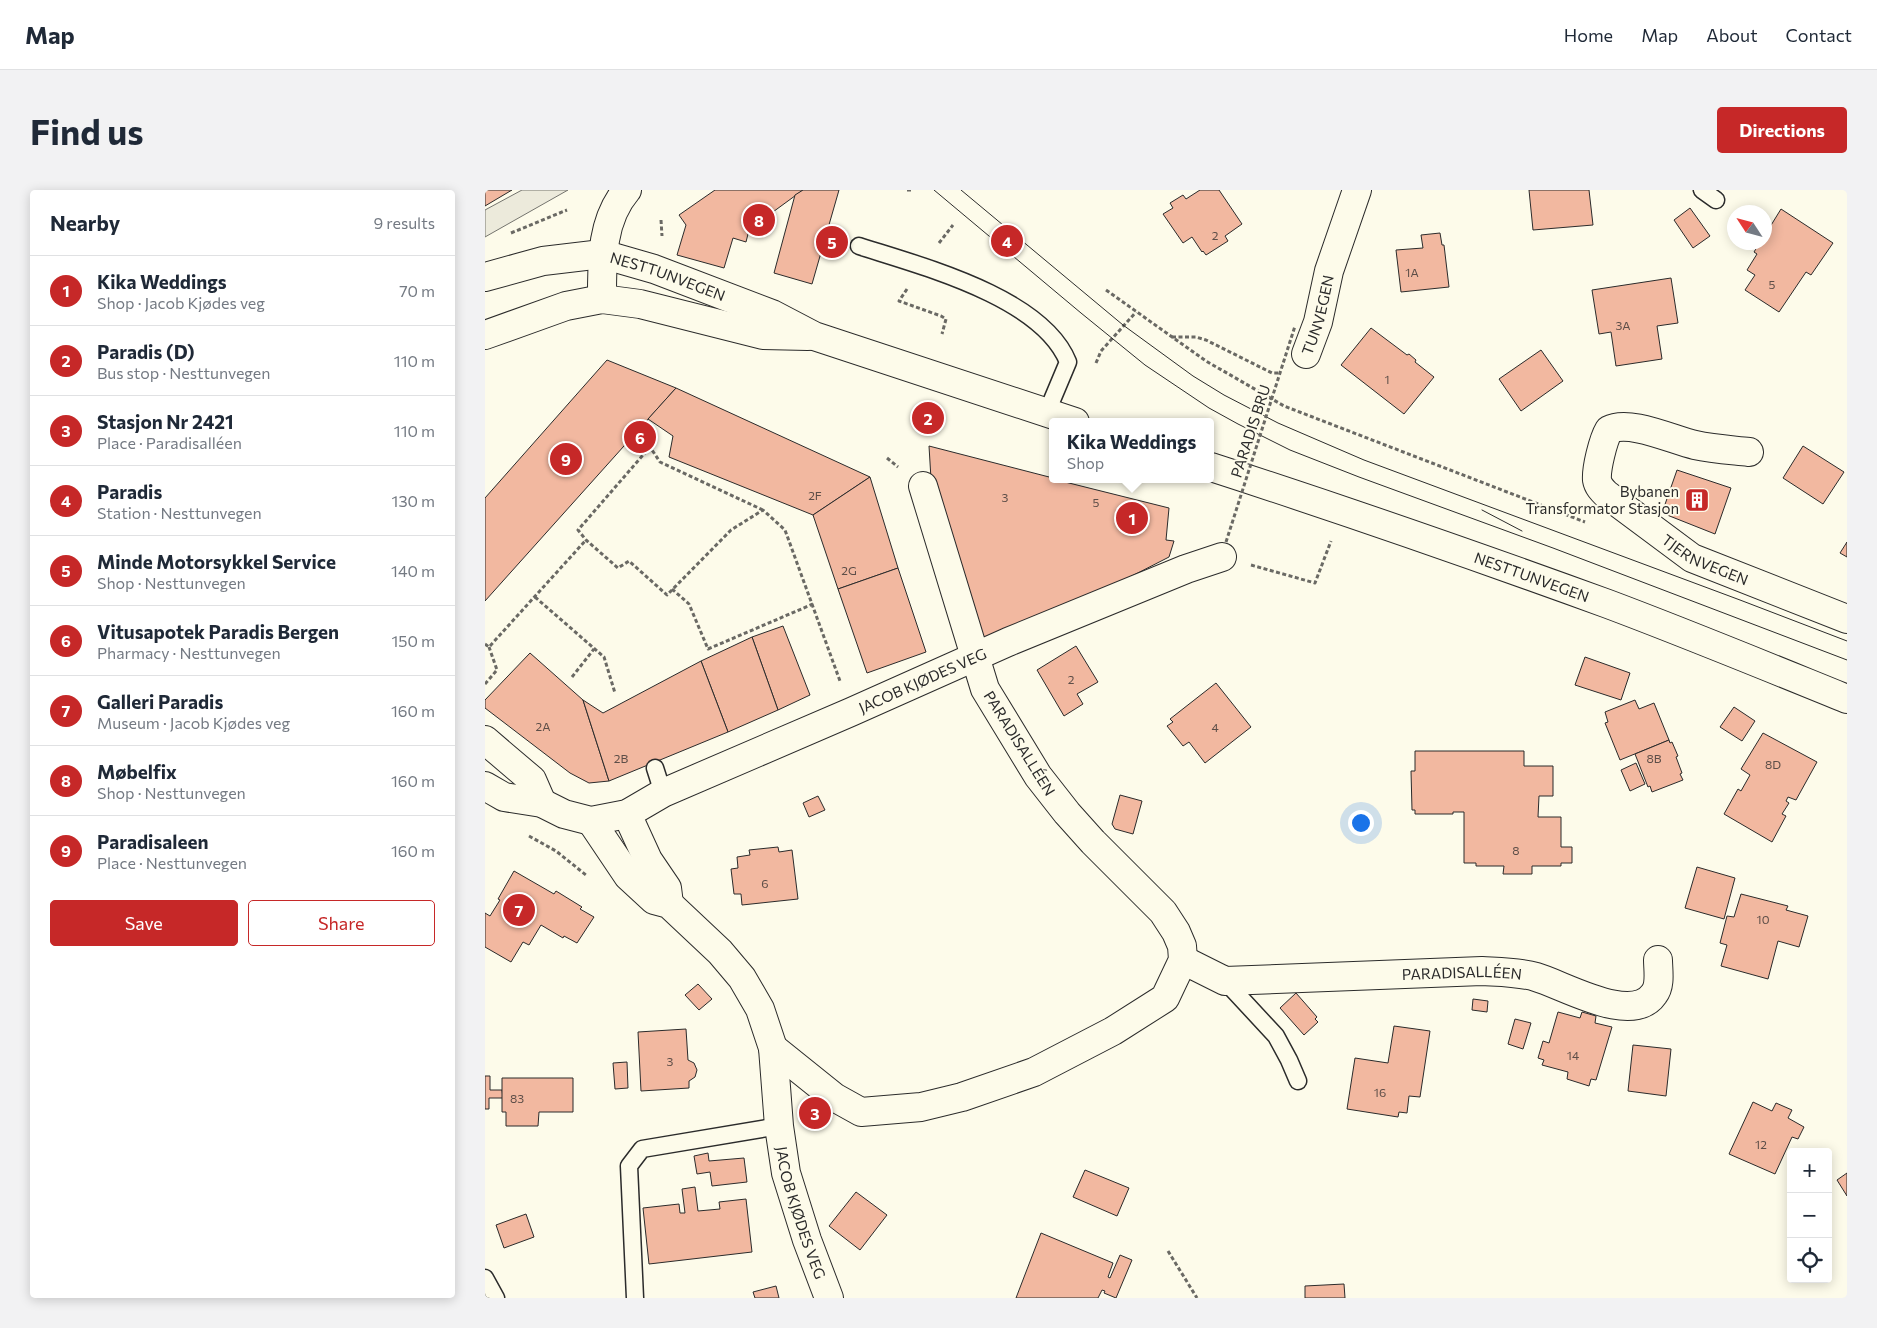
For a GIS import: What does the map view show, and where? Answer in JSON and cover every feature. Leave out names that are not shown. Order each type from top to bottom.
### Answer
[{"type":"street","points":[[602,299],[602,254],[612,214],[620,198],[627,190]]},
{"type":"street","name":"TUNVEGEN","points":[[1306,354],[1318,322],[1329,271],[1357,190]]},
{"type":"street","name":"NESTTUNVEGEN","points":[[485,278],[543,261],[602,254],[654,269],[772,314],[814,336],[1064,418]]},
{"type":"street","name":"NESTTUNVEGEN","points":[[485,336],[566,306],[602,299],[640,304],[763,335],[814,336]]},
{"type":"street","name":"TJERNVEGEN","points":[[1749,452],[1696,445],[1637,428],[1616,427],[1609,430],[1606,437],[1597,479],[1599,486],[1606,494],[1692,558],[1847,619]]},
{"type":"street","name":"NESTTUNVEGEN","points":[[1214,467],[1377,522],[1608,604],[1728,650],[1847,699]]},
{"type":"street","name":"PARADISALLÉEN","points":[[923,486],[985,689],[1038,776],[1067,813],[1093,842],[1163,912],[1176,932],[1182,946],[1183,960],[1225,981],[1482,971],[1500,972],[1535,977],[1606,1004],[1625,1007],[1641,1005],[1655,994],[1659,978],[1657,960]]},
{"type":"street","name":"JACOB KJØDES VEG","points":[[485,786],[504,797],[542,803],[564,814],[591,821],[627,814],[663,793],[1017,638],[1186,569],[1224,550]]},
{"type":"street","points":[[485,740],[532,780],[542,803]]},
{"type":"street","points":[[627,814],[648,860],[667,888],[669,904]]},
{"type":"street","name":"JACOB KJØDES VEG","points":[[591,821],[628,876],[654,900],[669,904],[720,952],[742,978],[760,1009],[773,1048],[779,1126],[786,1172],[807,1240],[829,1298]]},
{"type":"street","points":[[773,1048],[833,1097],[861,1112],[921,1107],[962,1097],[1034,1072],[1113,1031],[1165,998],[1183,960]]},
{"type":"lane","points":[[1702,190],[1716,200]]},
{"type":"lane","points":[[859,246],[938,271],[996,295],[1053,336],[1063,349],[1068,362],[1047,412]]},
{"type":"lane","points":[[655,768],[663,793]]},
{"type":"lane","name":"PARADISALLÉEN","points":[[1225,981],[1273,1032],[1299,1081]]},
{"type":"lane","name":"JACOB KJØDES VEG","points":[[635,1298],[629,1166],[642,1149],[779,1126]]},
{"type":"lane","points":[[485,1278],[496,1298]]},
{"type":"path","points":[[503,236],[567,210]]},
{"type":"path","points":[[661,220],[662,237]]},
{"type":"path","points":[[1106,290],[1171,338],[1206,361],[1284,406],[1586,522]]},
{"type":"path","points":[[899,302],[946,319],[942,334]]},
{"type":"path","points":[[1101,351],[1136,312]]},
{"type":"path","name":"PARADIS BRU","points":[[1224,550],[1295,326]]},
{"type":"path","name":"TUNVEGEN","points":[[1171,338],[1196,337],[1206,340],[1272,373],[1291,368],[1306,354]]},
{"type":"path","points":[[763,510],[731,530],[667,595],[629,561],[619,568],[586,540],[578,530],[650,447],[661,462],[763,510],[785,530],[851,712]]},
{"type":"path","points":[[489,648],[586,540]]},
{"type":"path","points":[[1224,550],[1315,583],[1331,541]]},
{"type":"path","points":[[672,589],[689,604],[707,649],[813,604]]},
{"type":"path","points":[[535,597],[604,657],[615,693]]},
{"type":"path","points":[[485,644],[489,648],[497,670],[485,684]]},
{"type":"path","points":[[572,677],[594,649]]},
{"type":"path","points":[[525,833],[556,852],[592,880]]},
{"type":"path","points":[[1168,1251],[1197,1298]]},
{"type":"shaded area","points":[[522,190],[568,190],[485,237],[485,210]]},
{"type":"building","points":[[485,190],[512,190],[485,206]]},
{"type":"building","points":[[715,190],[803,190],[751,228],[750,226],[746,242],[733,238],[724,268],[677,255],[686,225],[679,215]]},
{"type":"building","points":[[803,190],[839,190],[812,284],[774,273],[795,195]]},
{"type":"building","points":[[1200,190],[1219,190],[1242,224],[1225,236],[1228,241],[1206,255],[1192,237],[1183,243],[1163,214],[1173,208],[1170,203],[1183,195],[1186,199]]},
{"type":"building","points":[[1529,190],[1589,190],[1593,225],[1533,230]]},
{"type":"building","points":[[1690,208],[1710,236],[1693,248],[1674,220]]},
{"type":"building","points":[[1781,209],[1833,243],[1811,275],[1806,272],[1779,312],[1745,290],[1755,275],[1747,270],[1757,254],[1754,252],[1755,250],[1772,250],[1772,224]]},
{"type":"building","points":[[1440,233],[1442,245],[1444,245],[1449,287],[1401,292],[1396,250],[1423,248],[1421,235]]},
{"type":"building","points":[[1671,278],[1678,323],[1657,326],[1662,359],[1616,366],[1611,332],[1599,334],[1592,290]]},
{"type":"building","points":[[1371,328],[1407,355],[1409,354],[1416,360],[1415,362],[1434,377],[1404,414],[1341,365]]},
{"type":"building","points":[[1541,350],[1563,381],[1521,411],[1499,379]]},
{"type":"building","points":[[607,360],[676,388],[485,601],[485,498]]},
{"type":"building","points":[[676,388],[870,477],[813,515],[669,457],[673,436],[648,419]]},
{"type":"building","points":[[929,446],[1049,477],[1049,483],[1069,483],[1169,508],[1166,540],[1174,541],[1169,557],[1091,597],[979,650],[933,512]]},
{"type":"building","points":[[1803,446],[1844,472],[1823,504],[1783,478]]},
{"type":"building","name":"Bybanen Transformator Stasjon","points":[[1677,470],[1731,488],[1715,534],[1662,513]]},
{"type":"building","points":[[870,477],[898,568],[838,589],[813,515]]},
{"type":"building","points":[[1847,542],[1847,557],[1840,553]]},
{"type":"building","points":[[898,568],[926,652],[867,673],[838,589]]},
{"type":"building","points":[[783,626],[810,695],[778,710],[752,637]]},
{"type":"building","points":[[752,637],[778,710],[728,732],[701,661]]},
{"type":"building","points":[[1076,646],[1098,682],[1077,694],[1083,704],[1064,716],[1037,670]]},
{"type":"building","points":[[530,653],[583,700],[609,781],[589,783],[570,773],[485,708],[485,700]]},
{"type":"building","points":[[1585,657],[1630,673],[1621,700],[1575,685]]},
{"type":"building","points":[[701,661],[728,732],[609,781],[583,700],[603,713]]},
{"type":"building","points":[[1216,683],[1251,727],[1205,763],[1189,742],[1183,746],[1167,726],[1173,722],[1170,719]]},
{"type":"building","points":[[1635,700],[1639,709],[1654,703],[1669,740],[1620,760],[1605,723],[1608,722],[1605,712]]},
{"type":"building","points":[[1734,707],[1755,721],[1742,741],[1720,727]]},
{"type":"building","points":[[1763,733],[1817,762],[1796,800],[1788,797],[1786,801],[1789,803],[1782,814],[1786,816],[1772,842],[1724,814],[1738,789],[1741,791],[1750,775],[1741,769]]},
{"type":"building","points":[[1669,740],[1670,743],[1672,742],[1678,756],[1676,757],[1683,780],[1652,792],[1650,786],[1648,787],[1635,754]]},
{"type":"building","points":[[1415,751],[1524,751],[1524,766],[1553,766],[1553,796],[1539,796],[1538,817],[1561,817],[1561,847],[1572,847],[1572,863],[1561,863],[1561,866],[1532,866],[1532,874],[1503,874],[1504,866],[1476,866],[1476,863],[1464,863],[1464,812],[1453,812],[1453,814],[1415,814],[1415,810],[1412,810],[1411,771],[1415,771]]},
{"type":"building","points":[[1636,763],[1645,784],[1630,791],[1621,770]]},
{"type":"building","points":[[1120,795],[1142,801],[1133,834],[1115,829],[1112,824]]},
{"type":"building","points":[[818,796],[825,810],[809,817],[803,803]]},
{"type":"building","points":[[778,847],[779,852],[792,850],[798,899],[742,905],[741,894],[734,894],[731,869],[738,868],[737,857],[750,855],[749,850]]},
{"type":"building","points":[[1697,867],[1735,878],[1724,919],[1685,908]]},
{"type":"building","points":[[514,871],[554,894],[556,891],[594,917],[577,943],[564,936],[563,938],[541,925],[529,945],[523,942],[511,962],[485,947],[485,913],[490,916]]},
{"type":"building","points":[[1741,894],[1788,906],[1786,910],[1808,916],[1799,947],[1778,941],[1768,979],[1721,966],[1727,945],[1720,943],[1727,916],[1734,917]]},
{"type":"building","points":[[698,984],[712,999],[699,1010],[685,995]]},
{"type":"building","points":[[1296,993],[1317,1017],[1315,1019],[1318,1022],[1304,1035],[1280,1008]]},
{"type":"building","points":[[1473,999],[1488,1001],[1487,1012],[1472,1010]]},
{"type":"building","points":[[1558,1012],[1580,1018],[1582,1012],[1596,1016],[1595,1023],[1612,1027],[1596,1080],[1591,1079],[1589,1086],[1567,1079],[1568,1072],[1542,1065],[1544,1060],[1538,1058],[1543,1041],[1549,1043]]},
{"type":"building","points":[[1515,1019],[1531,1023],[1523,1049],[1508,1044]]},
{"type":"building","points":[[1394,1026],[1430,1031],[1420,1097],[1409,1096],[1407,1113],[1399,1112],[1398,1117],[1347,1109],[1355,1058],[1388,1063]]},
{"type":"building","points":[[686,1029],[688,1060],[694,1063],[697,1070],[695,1077],[689,1081],[689,1088],[641,1091],[638,1032]]},
{"type":"building","points":[[1633,1045],[1671,1049],[1666,1096],[1628,1091]]},
{"type":"building","points":[[627,1062],[628,1088],[615,1089],[613,1063]]},
{"type":"building","points":[[485,1076],[490,1076],[490,1090],[502,1090],[503,1098],[489,1098],[489,1109],[485,1109]]},
{"type":"building","points":[[502,1078],[573,1078],[573,1112],[539,1112],[538,1126],[506,1126],[506,1112],[502,1112]]},
{"type":"building","points":[[821,1102],[823,1122],[809,1124],[806,1104]]},
{"type":"building","points":[[1753,1102],[1772,1111],[1776,1103],[1792,1110],[1788,1118],[1804,1127],[1798,1139],[1792,1137],[1775,1174],[1729,1154]]},
{"type":"building","points":[[708,1153],[709,1161],[744,1158],[747,1182],[712,1186],[710,1172],[697,1174],[694,1156]]},
{"type":"building","points":[[1085,1170],[1129,1188],[1117,1216],[1073,1197]]},
{"type":"building","points":[[1847,1173],[1847,1196],[1837,1180]]},
{"type":"building","points":[[695,1187],[698,1211],[720,1209],[719,1202],[746,1199],[752,1252],[649,1264],[643,1208],[679,1204],[680,1213],[685,1213],[682,1189]]},
{"type":"building","points":[[856,1192],[887,1215],[860,1250],[829,1226]]},
{"type":"building","points":[[526,1214],[534,1237],[504,1248],[496,1225]]},
{"type":"building","points":[[1041,1233],[1113,1263],[1108,1277],[1110,1278],[1120,1255],[1132,1260],[1116,1298],[1104,1293],[1105,1291],[1102,1290],[1098,1298],[1016,1298]]},
{"type":"building","points":[[1344,1284],[1345,1298],[1305,1298],[1305,1286]]},
{"type":"building","points":[[776,1286],[779,1298],[755,1298],[753,1292]]},
{"type":"tram line","points":[[934,190],[1145,365],[1209,408],[1238,424],[1290,450],[1359,477],[1553,548],[1847,660]]},
{"type":"tram line","points":[[961,190],[1123,325],[1193,376],[1224,395],[1278,423],[1364,460],[1847,641]]},
{"type":"tram line","points":[[1482,510],[1522,531]]},
{"type":"place","name":"Møbelfix","points":[[759,220]]},
{"type":"place","name":"Paradis","points":[[1007,241]]},
{"type":"place","name":"Minde Motorsykkel Service","points":[[832,242]]},
{"type":"place","name":"Paradis (D)","points":[[928,418]]},
{"type":"place","name":"Vitusapotek Paradis Bergen","points":[[640,437]]},
{"type":"place","name":"Paradisaleen","points":[[566,459]]},
{"type":"place","name":"Bybanen Transformator Stasjon","points":[[1697,500]]},
{"type":"place","name":"Kika Weddings","points":[[1132,518]]},
{"type":"place","name":"Galleri Paradis","points":[[519,910]]},
{"type":"place","name":"Stasjon Nr 2421","points":[[815,1113]]}]
